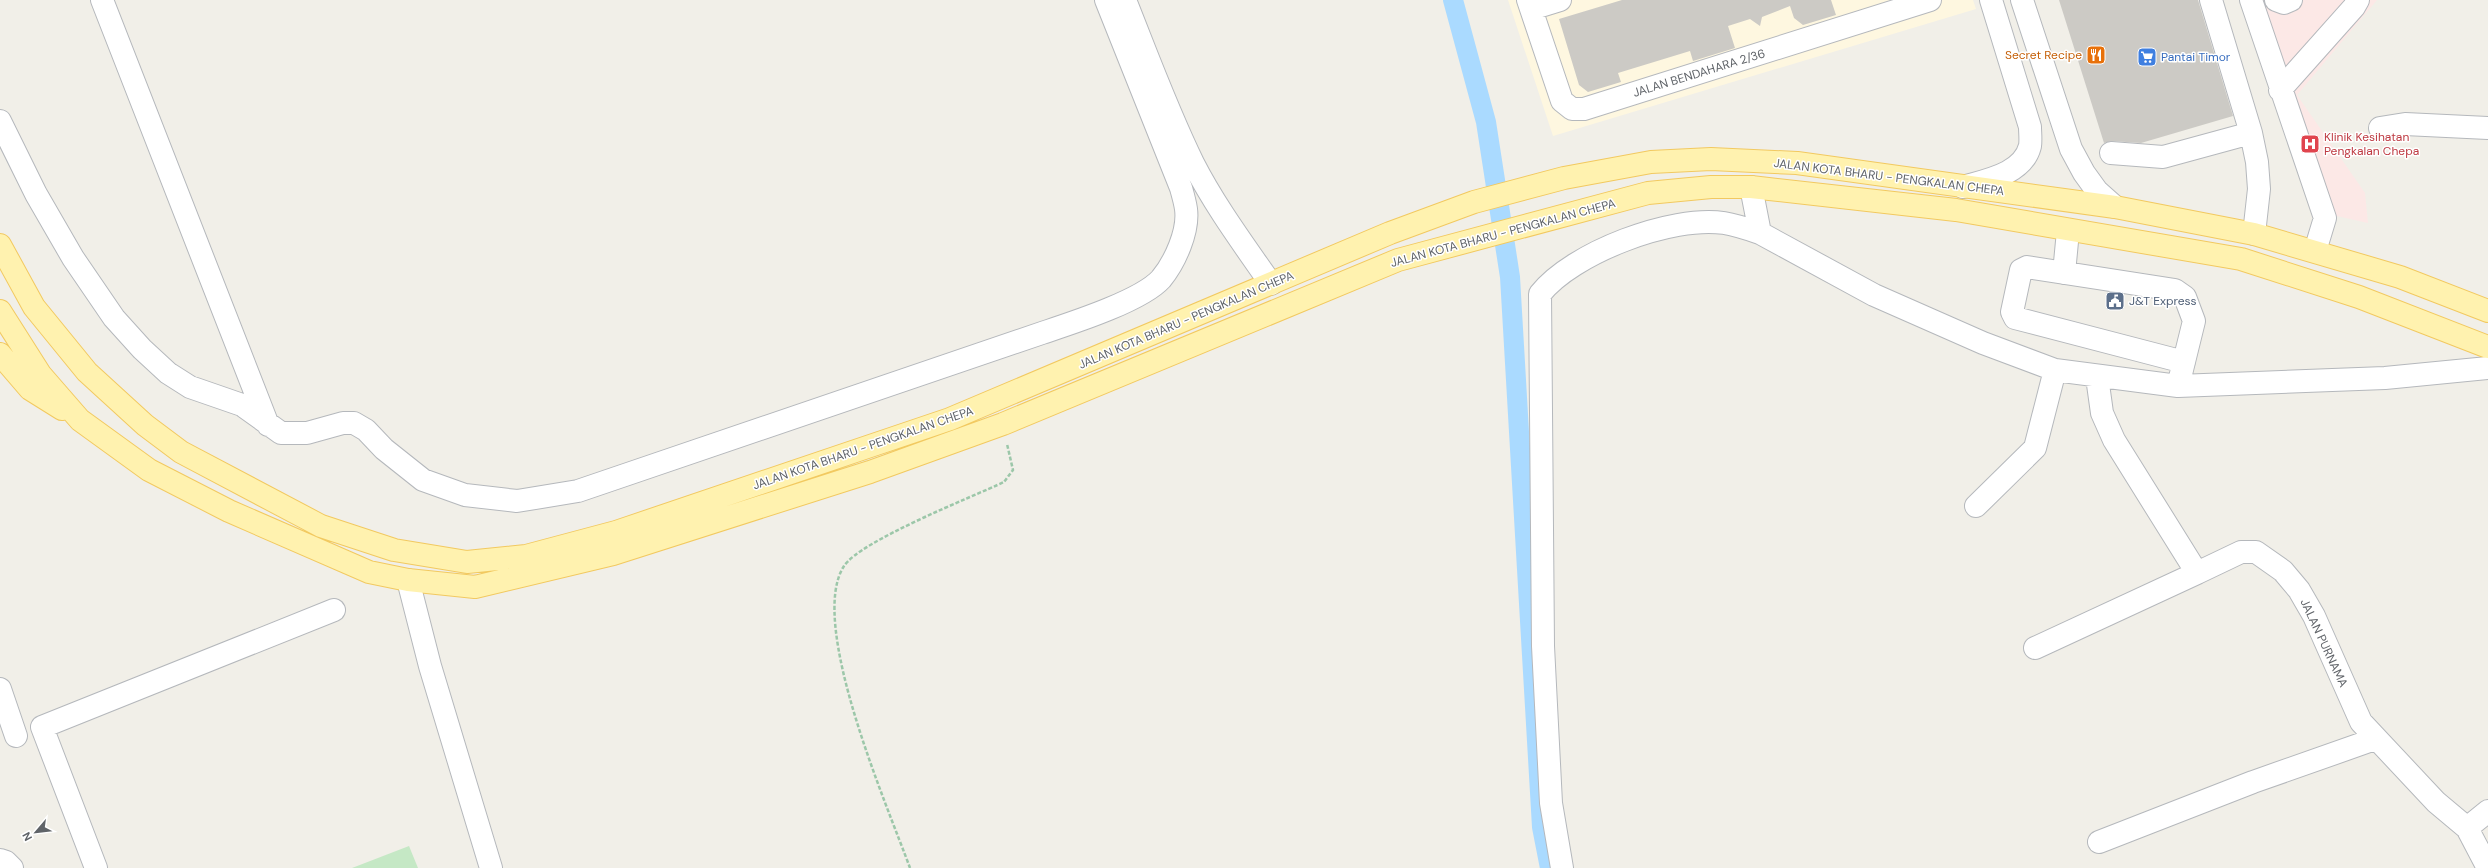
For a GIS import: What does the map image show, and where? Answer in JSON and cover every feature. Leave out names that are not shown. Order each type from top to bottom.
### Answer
[{"type":"main road","name":"JALAN KOTA BHARU - PENGKALAN CHEPA","points":[[2,252],[34,307],[87,372],[145,425],[181,452],[321,526],[394,550],[467,562],[526,556],[616,532],[901,438],[950,419],[1390,233],[1474,202],[1564,178],[1651,162],[1711,159],[1797,163],[2115,207],[2254,234],[2315,251],[2400,277],[2488,311]]},
{"type":"main road","name":"JALAN KOTA BHARU - PENGKALAN CHEPA","points":[[0,311],[40,374],[80,420],[149,470],[229,511],[369,572],[408,580],[475,587],[613,554],[870,472],[1003,424],[1398,260],[1488,234],[1567,216],[1648,193],[1711,186],[1751,187],[1956,210],[2068,231],[2241,259],[2359,297],[2488,347]]},
{"type":"main road","points":[[0,354],[30,389],[80,420]]},
{"type":"street","points":[[102,0],[268,426]]},
{"type":"street","points":[[0,120],[36,194],[73,258],[118,323],[142,350],[168,373],[190,387],[242,405],[268,426],[281,433],[292,434],[354,423],[366,430],[384,449],[423,480],[465,495],[517,501],[578,491],[1042,333],[1105,310],[1136,295],[1160,280],[1174,259],[1183,235],[1186,210],[1181,188],[1106,0]]},
{"type":"street","points":[[1125,0],[1164,101],[1194,165],[1224,214],[1271,284]]},
{"type":"street","points":[[1530,4],[1560,0]]},
{"type":"street","name":"JALAN BENDAHARA 2/36","points":[[1530,4],[1562,101],[1572,109],[1578,109],[1930,0]]},
{"type":"street","points":[[1963,187],[1994,178],[2013,169],[2023,159],[2030,145],[2030,126],[1991,0]]},
{"type":"street","points":[[2022,0],[2071,149],[2088,179],[2115,207]]},
{"type":"street","points":[[2211,0],[2251,133],[2259,189],[2254,234]]},
{"type":"street","points":[[2251,0],[2324,218],[2315,251]]},
{"type":"street","points":[[2276,0],[2284,3],[2291,0]]},
{"type":"street","points":[[2280,90],[2354,7],[2358,0]]},
{"type":"street","points":[[2380,128],[2405,124],[2488,128]]},
{"type":"street","points":[[2111,153],[2163,157],[2251,133]]},
{"type":"street","points":[[1751,187],[1760,233]]},
{"type":"street","points":[[1562,868],[1551,803],[1543,646],[1540,294],[1549,282],[1569,267],[1617,242],[1682,224],[1723,223],[1760,233],[1874,295],[1983,343],[2055,370],[2097,377],[2178,386],[2385,378],[2488,368]]},
{"type":"street","points":[[2064,273],[2068,231]]},
{"type":"street","points":[[2178,386],[2184,362],[2194,321],[2185,296],[2175,290],[2027,267],[2021,270],[2012,312],[2015,318],[2184,362]]},
{"type":"street","points":[[1976,506],[2035,448],[2055,370]]},
{"type":"street","points":[[2097,377],[2102,413],[2114,440],[2197,573]]},
{"type":"street","name":"JALAN PURNAMA","points":[[2035,648],[2241,552],[2256,552],[2283,571],[2299,590],[2314,616],[2361,722],[2375,739],[2436,802],[2467,828],[2488,868]]},
{"type":"street","points":[[408,580],[430,666],[491,868]]},
{"type":"street","points":[[0,689],[8,738],[42,727],[334,610]]},
{"type":"street","points":[[42,727],[96,868]]},
{"type":"street","points":[[2099,842],[2253,782],[2375,739]]},
{"type":"street","points":[[2467,828],[2488,811]]},
{"type":"street","points":[[0,860],[6,862],[12,868]]},
{"type":"path","points":[[910,868],[851,706],[838,651],[834,608],[837,582],[844,565],[860,552],[902,528],[1004,482],[1013,470],[1003,424]]},
{"type":"shaded area","points":[[1508,0],[1973,0],[1976,9],[1553,136]]},
{"type":"shaded area","name":"Klinik Kesihatan Pengkalan Chepa","points":[[2244,0],[2377,0],[2297,95],[2365,193],[2368,223],[2310,210]]},
{"type":"green space","points":[[409,846],[418,868],[352,868]]},
{"type":"building","points":[[1622,0],[1831,0],[1836,15],[1803,25],[1794,18],[1790,6],[1762,17],[1760,26],[1750,19],[1728,26],[1735,48],[1693,61],[1690,51],[1618,73],[1621,82],[1588,92],[1579,85],[1559,19]]},
{"type":"building","name":"Pantai Timor","points":[[2059,0],[2198,0],[2233,116],[2141,143],[2112,141],[2104,143]]},
{"type":"waterway","points":[[1453,0],[1486,122],[1510,277],[1542,827],[1550,868]]},
{"type":"place","name":"Secret Recipe","points":[[2096,55]]},
{"type":"place","name":"Pantai Timor","points":[[2147,57]]},
{"type":"place","name":"Klinik Kesihatan Pengkalan Chepa","points":[[2310,144]]},
{"type":"place","name":"J&T Express","points":[[2115,301]]}]
